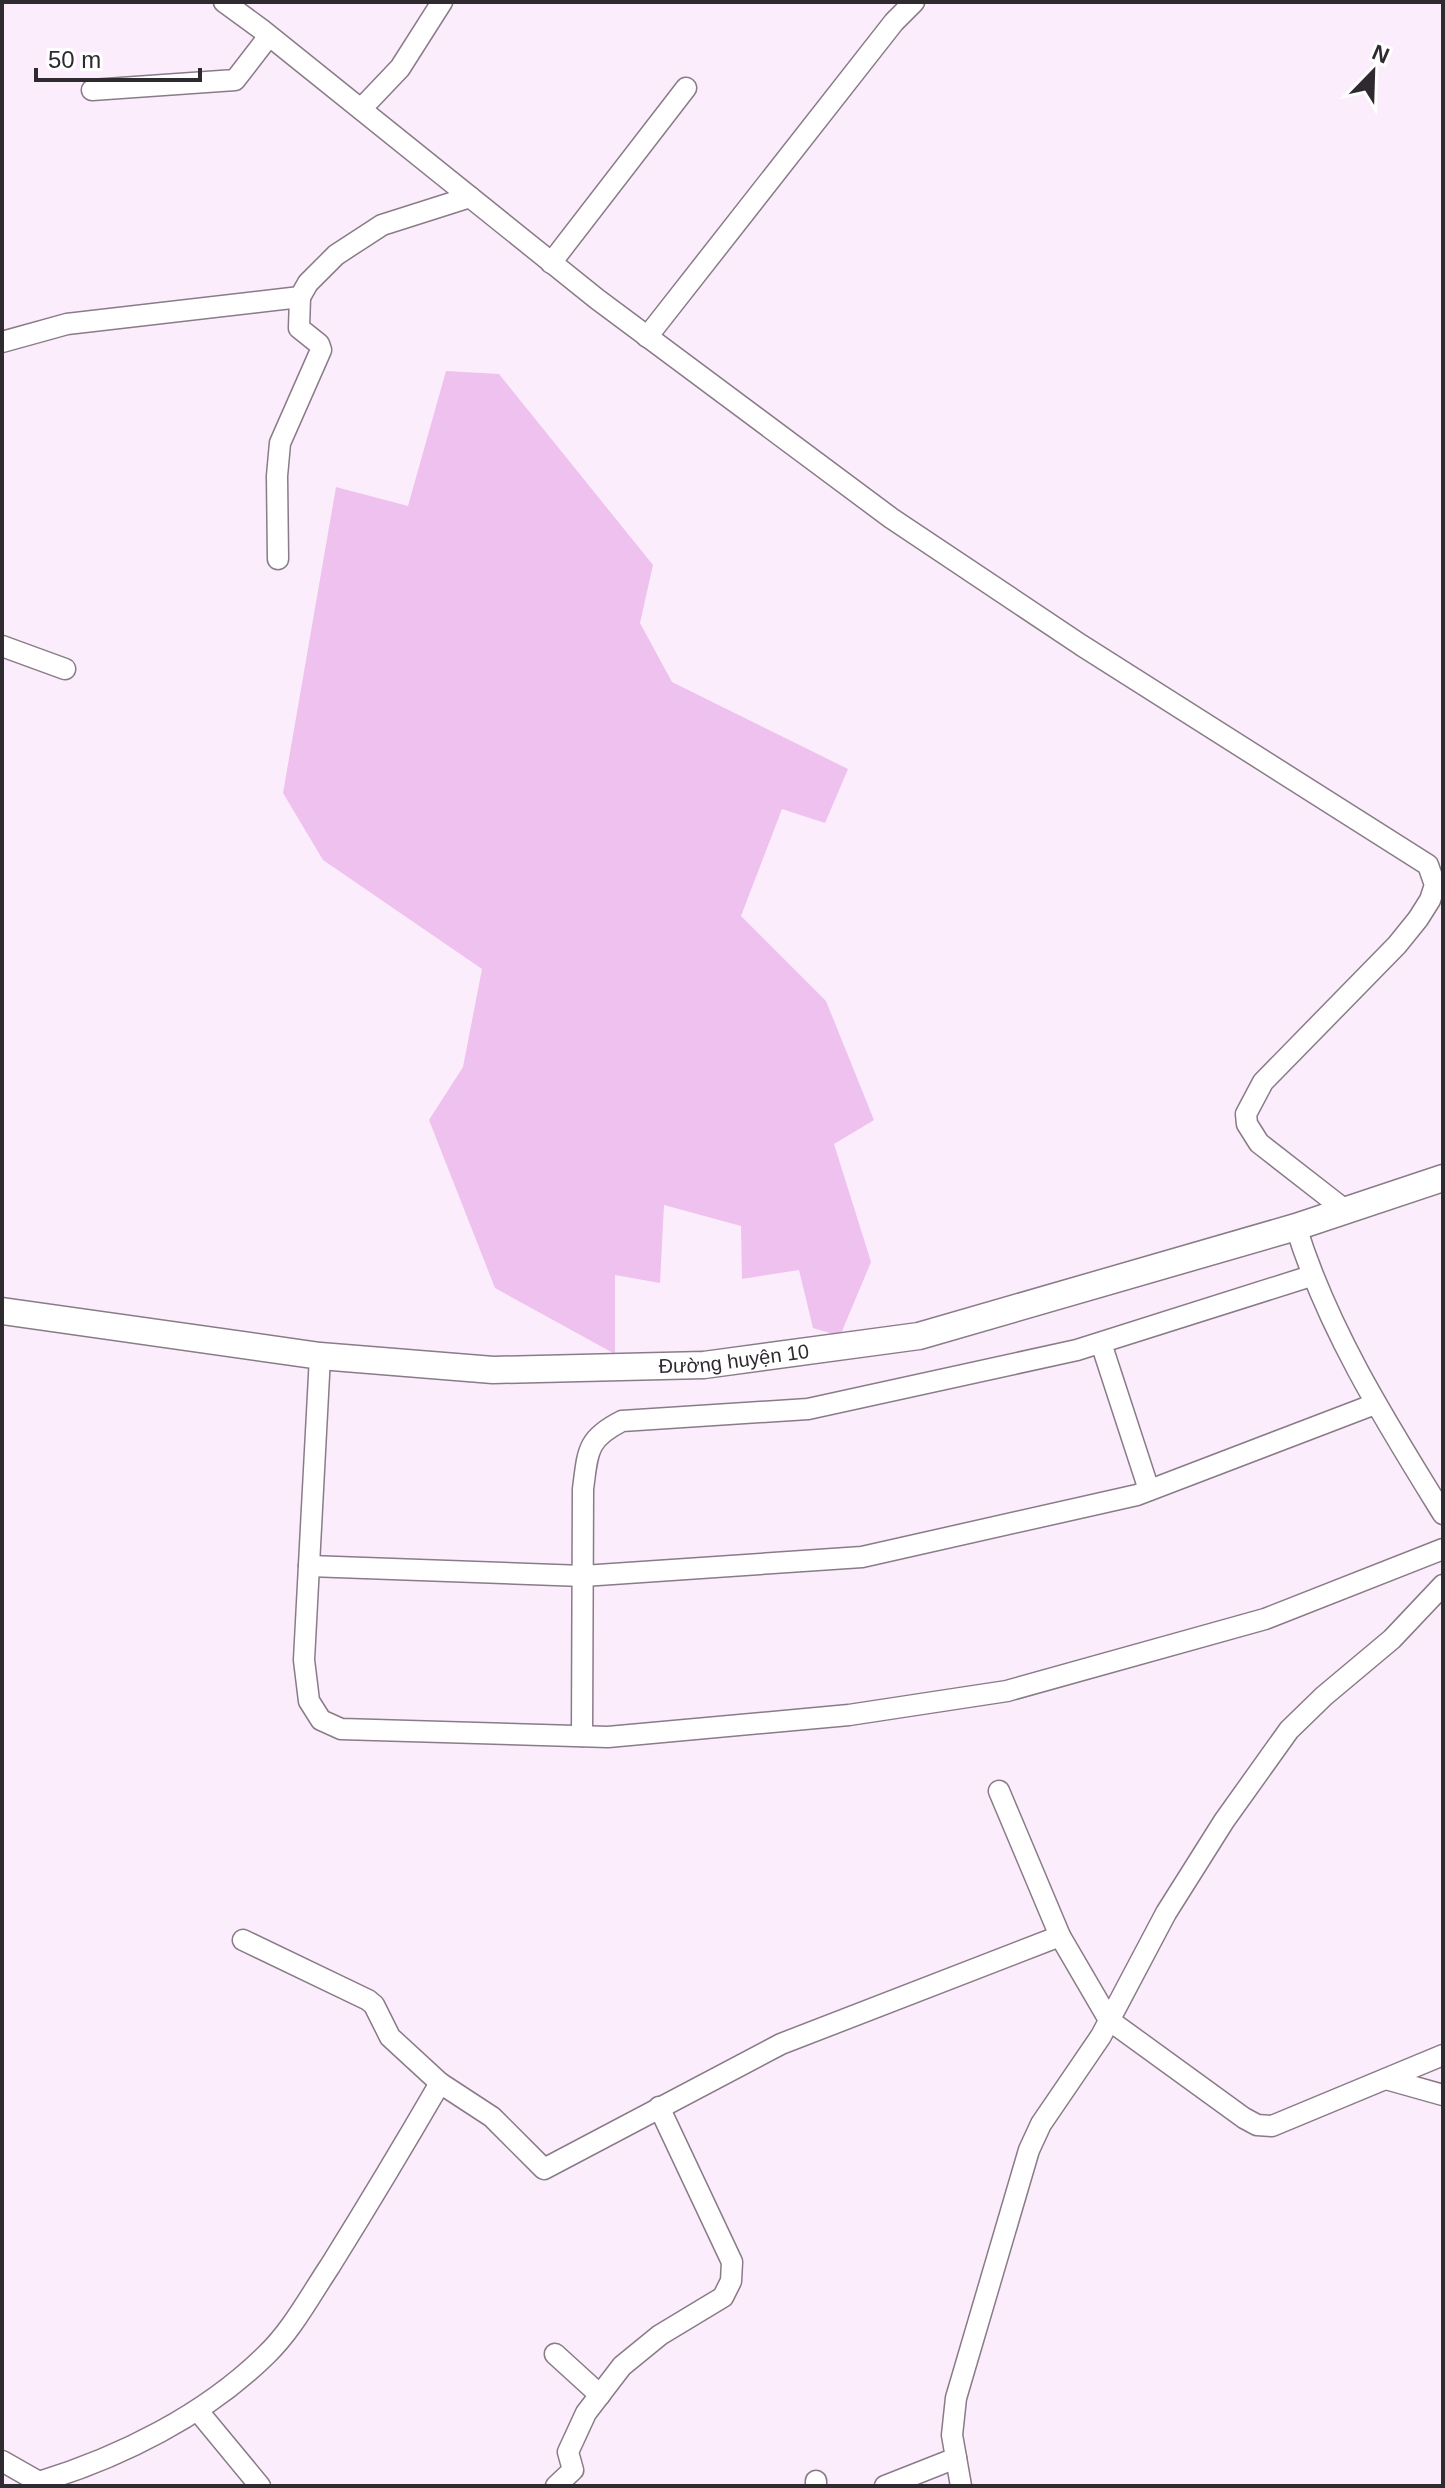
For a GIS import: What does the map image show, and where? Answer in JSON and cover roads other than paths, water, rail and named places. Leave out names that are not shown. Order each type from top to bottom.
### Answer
[{"type":"street","points":[[224,2],[551,263],[902,526],[1081,645],[1428,865],[1439,886],[1430,900],[1397,945],[1263,1082],[1246,1114],[1247,1124],[1259,1143],[1345,1210]]},
{"type":"street","points":[[361,109],[400,68],[442,2]]},
{"type":"street","points":[[647,337],[894,22],[914,2]]},
{"type":"street","points":[[92,90],[235,80],[269,36]]},
{"type":"street","points":[[551,263],[686,88]]},
{"type":"street","points":[[278,559],[277,476],[280,443],[321,350],[319,344],[299,328],[300,297],[308,283],[336,255],[382,225],[470,197]]},
{"type":"street","points":[[2,342],[67,324],[300,297]]},
{"type":"street","points":[[2,646],[65,669]]},
{"type":"street","name":"Đường huyện 10","points":[[2,1311],[320,1356],[493,1370],[704,1365],[919,1336],[1296,1227],[1443,1178]]},
{"type":"street","points":[[1296,1227],[1311,1276],[1375,1404],[1443,1514]]},
{"type":"street","points":[[582,1736],[583,1489],[588,1451],[604,1430],[622,1421],[808,1409],[1077,1350],[1311,1276]]},
{"type":"street","points":[[1101,1343],[1149,1490]]},
{"type":"street","points":[[320,1356],[304,1660],[309,1701],[321,1720],[341,1729],[608,1737],[849,1715],[1007,1691],[1265,1619],[1443,1549]]},
{"type":"street","points":[[309,1566],[583,1576],[862,1557],[1137,1495],[1375,1404]]},
{"type":"street","points":[[961,2486],[952,2435],[956,2398],[1029,2150],[1041,2124],[1101,2036],[1166,1913],[1224,1821],[1289,1730],[1392,1639],[1443,1585]]},
{"type":"street","points":[[999,1791],[1060,1936],[1109,2020],[1244,2118],[1257,2125],[1272,2126],[1443,2055]]},
{"type":"street","points":[[243,1940],[368,2000],[374,2005],[390,2037],[440,2083],[492,2117],[544,2169],[781,2044],[1060,1936]]},
{"type":"street","points":[[1386,2079],[1443,2095]]},
{"type":"street","points":[[2,2461],[38,2484],[81,2470],[198,2411],[267,2354],[296,2319],[385,2178],[440,2083]]},
{"type":"street","points":[[556,2486],[573,2470],[568,2452],[586,2413],[622,2366],[660,2335],[723,2297],[731,2281],[732,2262],[659,2107]]},
{"type":"street","points":[[555,2354],[600,2395]]},
{"type":"street","points":[[198,2411],[260,2486]]},
{"type":"street","points":[[885,2486],[956,2458]]}]
